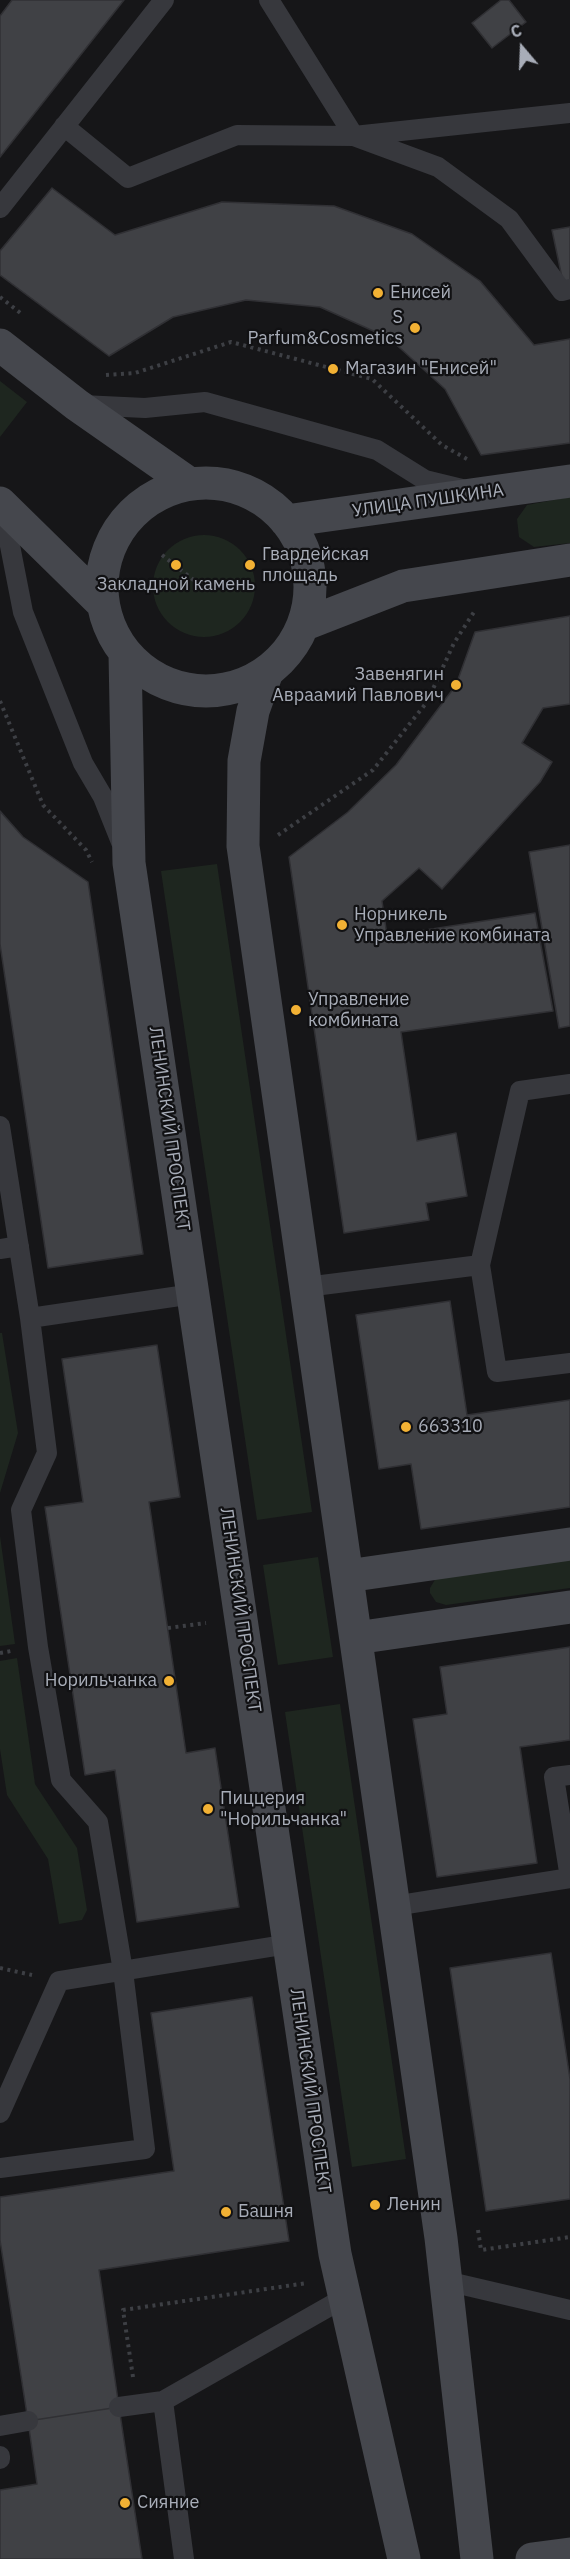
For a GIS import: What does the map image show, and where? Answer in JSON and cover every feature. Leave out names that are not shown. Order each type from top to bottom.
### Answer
[{"type":"main road","points":[[0,345],[77,405],[190,484]]},
{"type":"main road","name":"УЛИЦА ПУШКИНА","points":[[286,521],[570,481]]},
{"type":"main road","points":[[216,483],[241,489],[265,501],[286,521],[301,544],[309,571],[309,599],[303,625],[288,651],[267,672],[232,688],[192,691],[155,679],[125,654],[108,624],[102,603],[104,561],[122,524],[152,497],[190,484],[216,483]]},
{"type":"main road","points":[[1,504],[102,603]]},
{"type":"main road","points":[[303,625],[403,586],[570,560]]},
{"type":"main road","name":"ЛЕНИНСКИЙ ПРОСПЕКТ","points":[[125,654],[129,863],[334,2254],[404,2559]]},
{"type":"main road","points":[[267,672],[253,711],[244,761],[243,846],[446,2281],[477,2559]]},
{"type":"main road","points":[[347,1576],[570,1544]]},
{"type":"main road","points":[[356,1638],[570,1608]]},
{"type":"main road","points":[[532,2559],[570,2554]]},
{"type":"lane","points":[[0,208],[164,0]]},
{"type":"lane","points":[[269,0],[354,136],[438,167],[509,219],[562,291],[570,289]]},
{"type":"lane","points":[[64,126],[128,178],[237,135],[354,136],[570,113]]},
{"type":"lane","points":[[77,405],[145,408],[206,402],[376,450],[425,480],[485,494]]},
{"type":"lane","points":[[1,504],[23,612],[83,763],[103,797],[129,863]]},
{"type":"lane","points":[[570,1084],[520,1091],[480,1264],[497,1372],[570,1363]]},
{"type":"lane","points":[[0,1126],[9,1247],[30,1318],[47,1453],[21,1510],[38,1647],[61,1780],[98,1822],[123,1971],[146,2149],[0,2168]]},
{"type":"lane","points":[[306,1287],[480,1264]]},
{"type":"lane","points":[[30,1318],[193,1294]]},
{"type":"lane","points":[[394,1906],[570,1878],[554,1777],[570,1775]]},
{"type":"lane","points":[[0,2113],[9,2075],[59,1981],[289,1944]]},
{"type":"lane","points":[[446,2281],[570,2310]]},
{"type":"lane","points":[[119,2407],[163,2401],[345,2298]]},
{"type":"lane","points":[[163,2401],[184,2559]]},
{"type":"lane","points":[[0,2426],[28,2421]]},
{"type":"path","points":[[99,375],[135,373],[231,342],[372,379],[442,445],[471,461]]},
{"type":"path","points":[[162,555],[196,582]]},
{"type":"path","points":[[270,841],[373,770],[427,702],[454,643],[473,612],[482,610]]},
{"type":"path","points":[[0,701],[43,805],[86,850],[96,868]]},
{"type":"path","points":[[168,1628],[209,1622]]},
{"type":"path","points":[[482,2250],[570,2237]]},
{"type":"shaded area","points":[[0,381],[27,402],[0,437]]},
{"type":"shaded area","points":[[570,497],[570,543],[534,547],[519,537],[517,519],[527,505]]},
{"type":"shaded area","points":[[204,535],[224,539],[240,550],[251,566],[255,586],[251,606],[240,622],[224,633],[204,637],[184,633],[168,622],[157,606],[153,586],[157,566],[168,550],[184,539]]},
{"type":"shaded area","points":[[217,864],[312,1512],[257,1520],[161,871]]},
{"type":"shaded area","points":[[0,1333],[2,1333],[18,1433],[0,1493]]},
{"type":"shaded area","points":[[0,1536],[15,1644],[0,1646]]},
{"type":"shaded area","points":[[318,1557],[333,1657],[278,1665],[263,1565]]},
{"type":"shaded area","points":[[570,1559],[570,1588],[446,1605],[436,1602],[430,1593],[430,1588],[436,1578]]},
{"type":"shaded area","points":[[17,1658],[35,1784],[77,1848],[87,1910],[82,1920],[59,1924],[48,1859],[7,1795],[0,1749],[0,1661]]},
{"type":"shaded area","points":[[340,1704],[406,2159],[352,2167],[285,1712]]},
{"type":"building","points":[[12,0],[124,0],[0,157],[0,16]]},
{"type":"building","points":[[501,0],[509,0],[526,22],[492,48],[472,23]]},
{"type":"building","points":[[52,188],[115,235],[222,202],[334,206],[412,234],[480,281],[534,345],[570,339],[570,443],[481,455],[445,389],[389,338],[320,307],[246,300],[173,317],[109,356],[0,275],[0,251]]},
{"type":"building","points":[[570,227],[570,285],[564,287],[552,230]]},
{"type":"building","name":"Норникель Управление комбината","points":[[570,616],[570,704],[543,708],[522,743],[552,762],[540,782],[442,889],[419,868],[382,901],[387,936],[535,913],[553,1011],[401,1032],[417,1141],[456,1133],[467,1196],[426,1203],[429,1220],[344,1233],[289,857],[348,812],[396,765],[456,685],[475,632]]},
{"type":"building","points":[[0,811],[23,837],[88,882],[143,1254],[48,1268],[0,944]]},
{"type":"building","points":[[570,845],[570,1026],[559,1028],[529,852]]},
{"type":"building","points":[[450,1301],[467,1415],[570,1400],[570,1507],[421,1529],[411,1464],[379,1469],[356,1315]]},
{"type":"building","points":[[157,1345],[180,1497],[149,1502],[186,1753],[215,1748],[239,1907],[137,1922],[115,1770],[85,1775],[45,1507],[83,1502],[62,1359]]},
{"type":"building","points":[[570,1647],[570,1740],[520,1747],[537,1863],[437,1877],[413,1719],[447,1714],[440,1667]]},
{"type":"building","points":[[551,1953],[570,2079],[570,2199],[486,2211],[450,1968]]},
{"type":"building","points":[[252,1997],[289,2241],[99,2270],[119,2407],[28,2421],[0,2240],[0,2197],[174,2171],[151,2013]]},
{"type":"building","points":[[119,2407],[142,2559],[0,2559],[0,2490],[37,2484],[28,2421]]},
{"type":"place","name":"Енисей","points":[[378,293]]},
{"type":"place","name":"S Parfum&Cosmetics","points":[[415,328]]},
{"type":"place","name":"Магазин \"Енисей\"","points":[[333,369]]},
{"type":"place","name":"Закладной камень","points":[[176,565]]},
{"type":"place","name":"Гвардейская площадь","points":[[250,565]]},
{"type":"place","name":"Завенягин Авраамий Павлович","points":[[456,685]]},
{"type":"place","name":"Норникель Управление комбината","points":[[342,925]]},
{"type":"place","name":"Управление комбината","points":[[296,1010]]},
{"type":"place","name":"663310","points":[[406,1427]]},
{"type":"place","name":"Норильчанка","points":[[169,1681]]},
{"type":"place","name":"Пиццерия \"Норильчанка\"","points":[[208,1809]]},
{"type":"place","name":"Ленин","points":[[375,2205]]},
{"type":"place","name":"Башня","points":[[226,2212]]},
{"type":"place","name":"Сияние","points":[[125,2503]]}]
